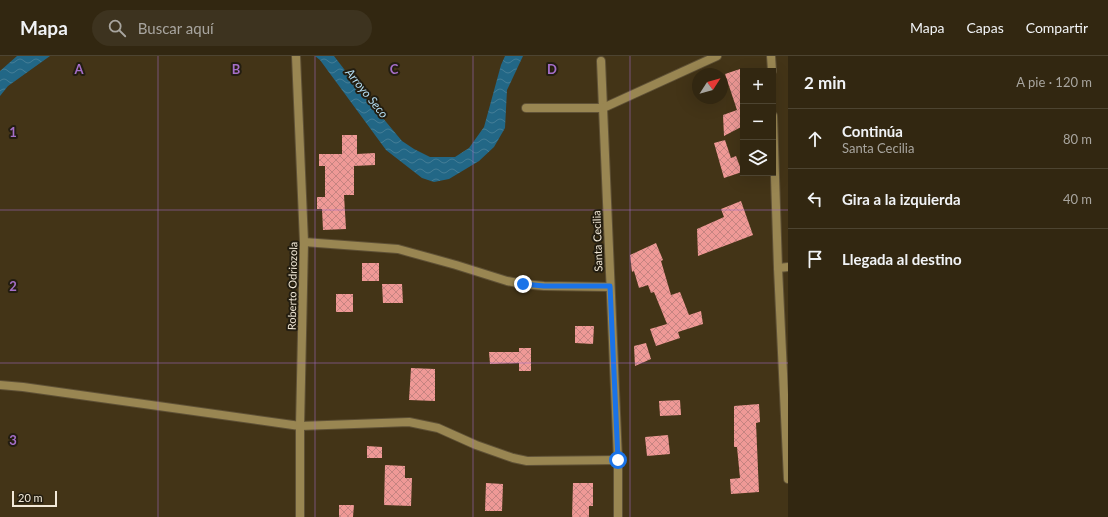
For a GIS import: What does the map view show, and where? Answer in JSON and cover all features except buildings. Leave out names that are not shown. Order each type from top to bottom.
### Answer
[{"type":"street","points":[[526,108],[603,108],[717,56]]},
{"type":"street","points":[[771,56],[772,68]]},
{"type":"street","name":"Roberto Odriozola","points":[[296,58],[304,242],[300,426],[300,517]]},
{"type":"street","name":"Santa Cecilia","points":[[601,61],[618,460],[618,517]]},
{"type":"street","points":[[774,140],[788,479]]},
{"type":"street","points":[[304,242],[398,249],[456,264],[506,281],[523,284],[544,286],[610,286]]},
{"type":"street","points":[[778,268],[788,267]]},
{"type":"street","points":[[0,385],[300,426],[409,422],[438,428],[476,445],[513,458],[528,461],[618,460]]},
{"type":"water","points":[[17,56],[50,56],[8,86],[0,96],[0,71]]},
{"type":"water","points":[[315,56],[334,56],[402,141],[430,157],[455,157],[469,148],[484,127],[501,65],[505,56],[523,56],[507,90],[505,128],[494,147],[479,161],[449,179],[434,182],[422,178],[386,150],[320,60]]},
{"type":"route","points":[[523,284],[544,286],[610,286],[618,460]]},
{"type":"water label","name":"Arroyo Seco","points":[[367,93]]}]
